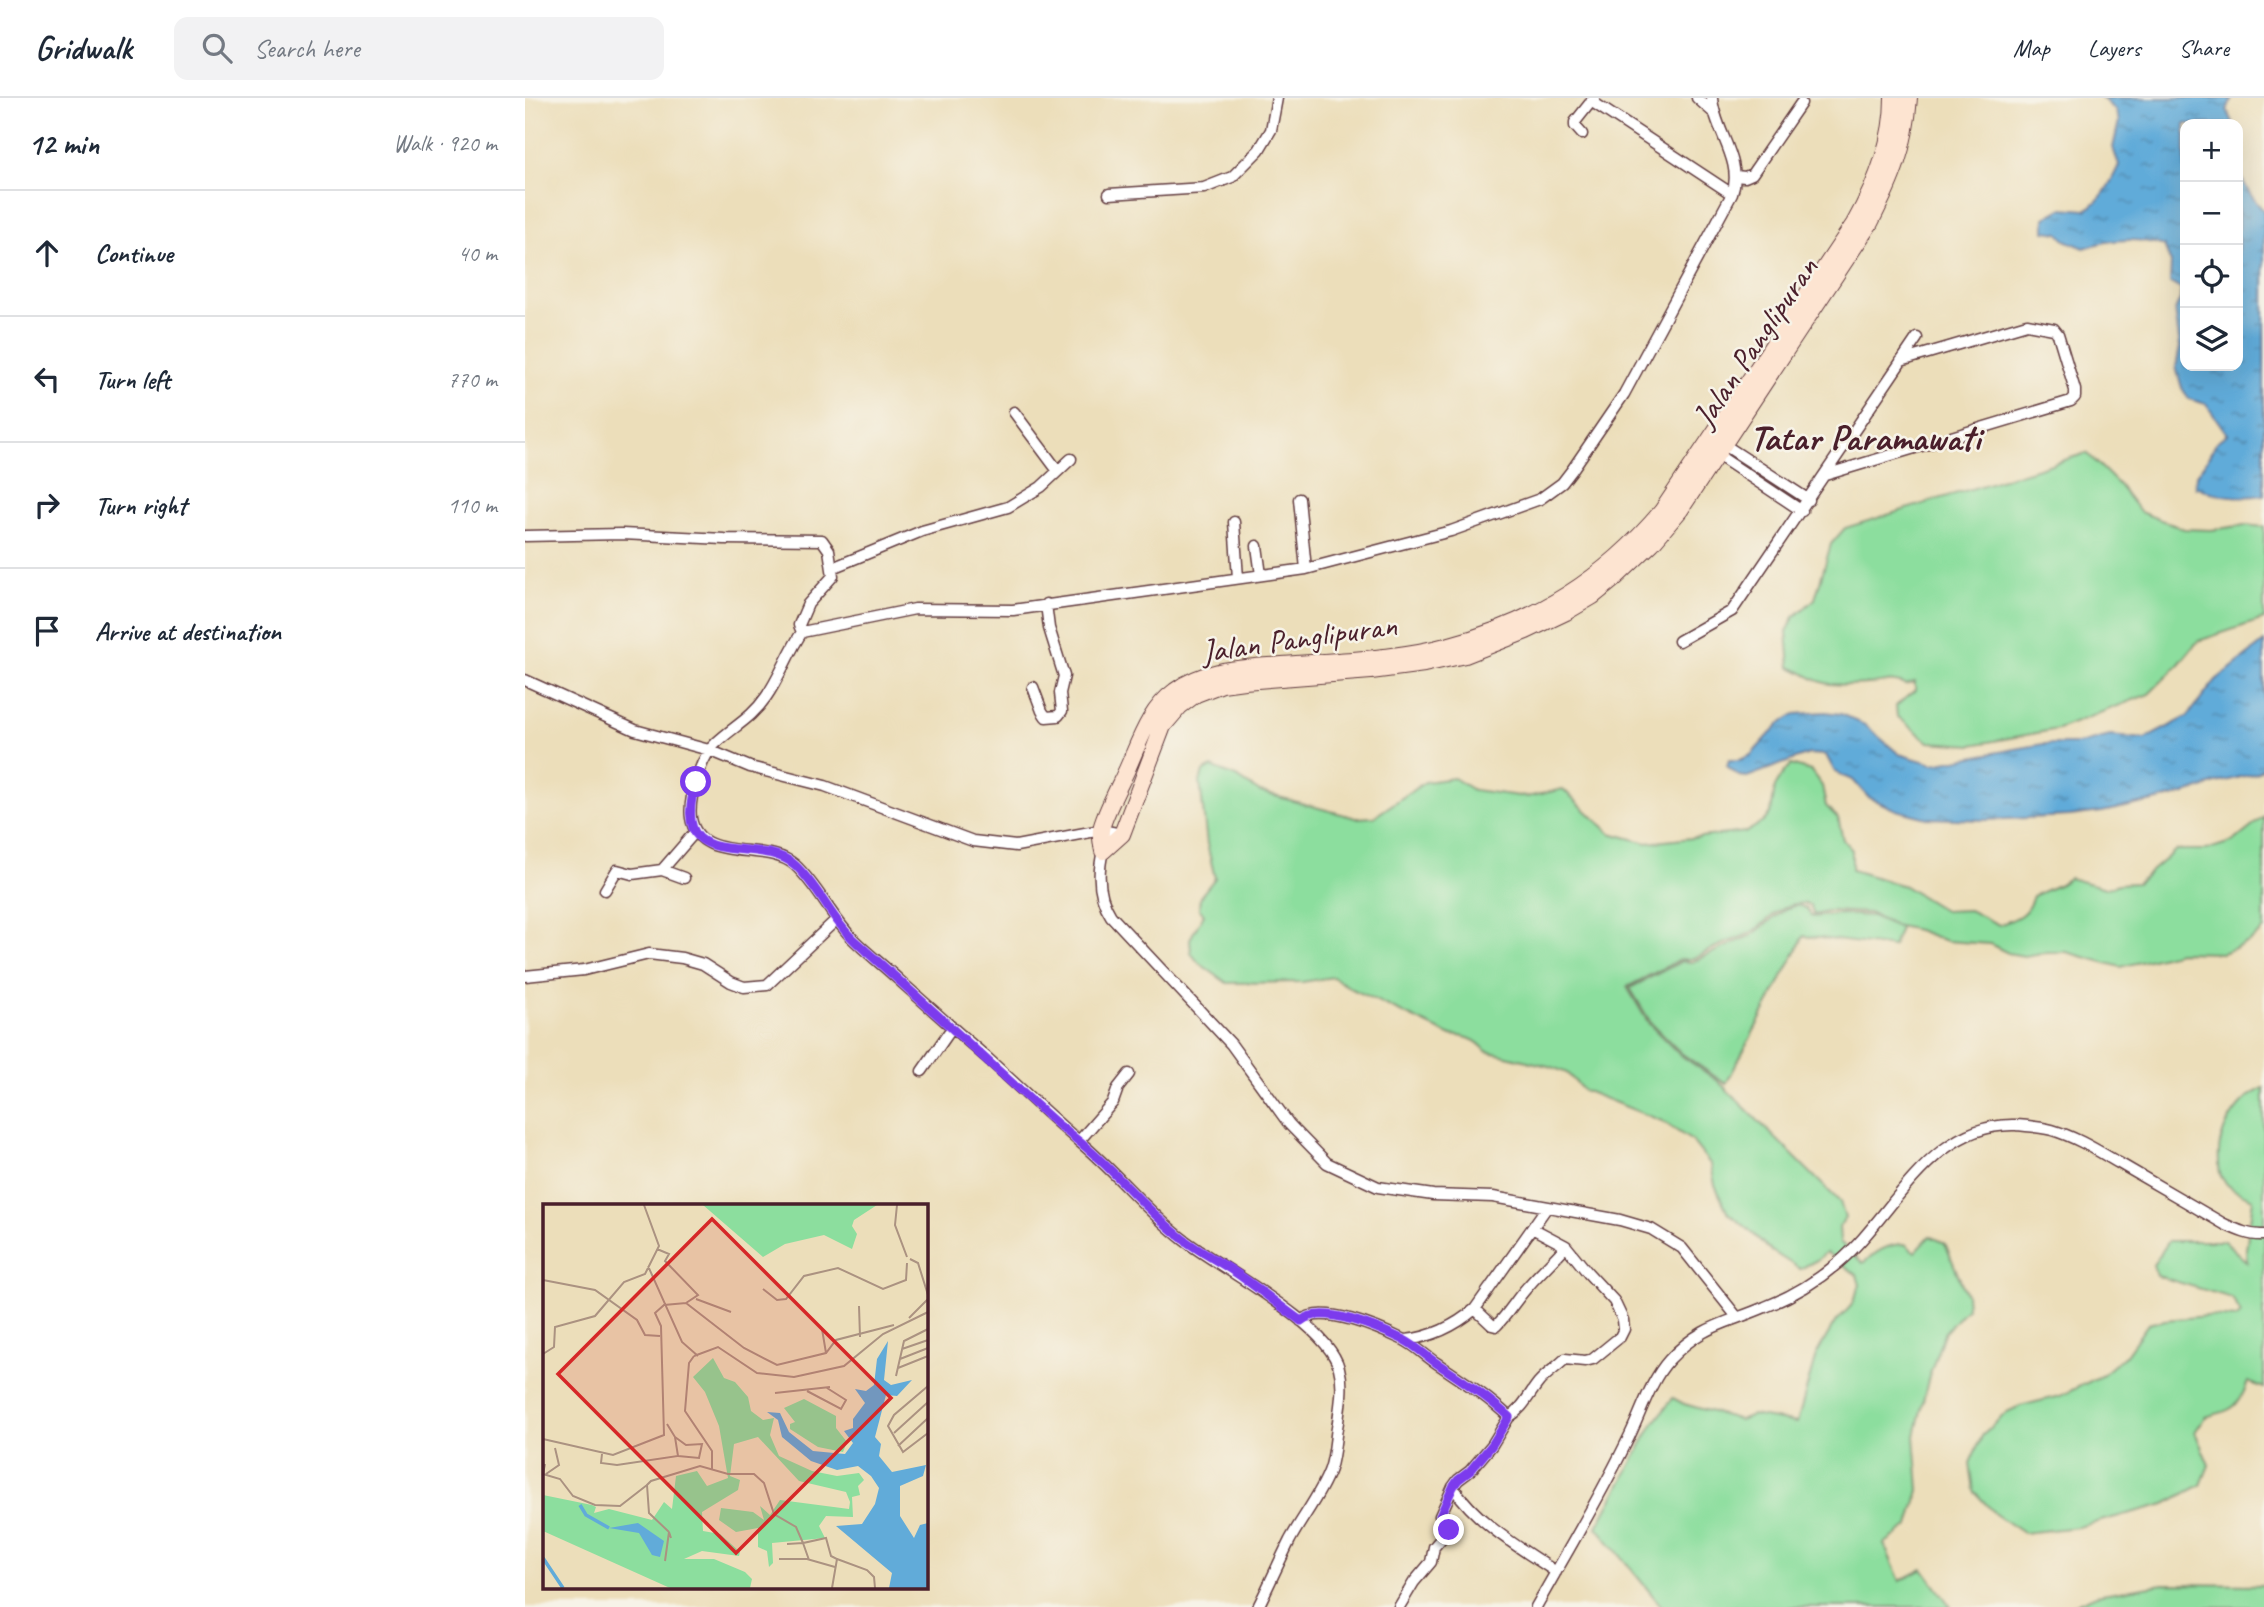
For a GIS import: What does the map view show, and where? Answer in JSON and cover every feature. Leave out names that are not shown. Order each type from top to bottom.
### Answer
[{"type":"main road","name":"Jalan Panglipuran","points":[[1103,851],[1101,830],[1145,727],[1159,706],[1174,691],[1194,679],[1226,671],[1445,660],[1489,647],[1566,612],[1593,596],[1652,543],[1680,510],[1720,449],[1867,200],[1881,168],[1893,98]]},
{"type":"main road","name":"Jalan Panglipuran","points":[[1103,851],[1122,834],[1163,726],[1180,706],[1196,694],[1222,684],[1371,665],[1490,632],[1565,596],[1616,560],[1662,510],[1870,223],[1891,184],[1901,150],[1909,98]]},
{"type":"street","points":[[1109,194],[1204,188],[1232,177],[1259,150],[1271,130],[1277,98]]},
{"type":"street","points":[[1697,98],[1714,113]]},
{"type":"street","points":[[1258,1607],[1292,1536],[1330,1468],[1342,1396],[1335,1357],[1326,1344],[1301,1321],[1243,1278],[1185,1241],[1079,1141],[856,943],[802,873],[787,859],[776,853],[718,846],[709,843],[695,832],[690,805],[696,782],[709,750],[753,714],[802,632],[915,609],[1013,610],[1306,569],[1478,523],[1540,499],[1562,483],[1625,394],[1732,194],[1736,176],[1714,113],[1712,98]]},
{"type":"street","points":[[1582,134],[1575,122],[1593,99],[1732,194]]},
{"type":"street","points":[[1736,176],[1745,177],[1752,174],[1801,103]]},
{"type":"street","points":[[1825,475],[2071,401],[2075,397],[2058,334],[2054,329],[2027,324],[1901,361]]},
{"type":"street","points":[[1679,641],[1732,611],[1917,338]]},
{"type":"street","points":[[1014,412],[1058,471]]},
{"type":"street","points":[[1720,449],[1809,500]]},
{"type":"street","points":[[1720,449],[1802,511]]},
{"type":"street","points":[[832,568],[922,531],[1008,507],[1030,496],[1071,459]]},
{"type":"street","points":[[1299,499],[1306,569]]},
{"type":"street","points":[[1234,522],[1238,578]]},
{"type":"street","points":[[525,536],[622,534],[817,540],[825,543],[829,550],[833,576],[801,615],[799,625],[802,632]]},
{"type":"street","points":[[1257,546],[1261,575]]},
{"type":"street","points":[[1033,687],[1046,717],[1058,716],[1062,710],[1060,693],[1064,676],[1049,628],[1046,604]]},
{"type":"street","points":[[525,680],[635,730],[709,750],[750,767],[825,786],[973,841],[1016,846],[1101,830],[1122,834]]},
{"type":"street","points":[[661,870],[695,832]]},
{"type":"street","points":[[1103,851],[1099,866],[1100,887],[1104,904],[1111,916],[1231,1044],[1289,1124],[1327,1163],[1378,1187],[1433,1195],[1493,1198],[1620,1220],[1651,1229],[1682,1248],[1737,1317]]},
{"type":"street","points":[[605,890],[617,870],[645,874],[661,870],[684,878]]},
{"type":"street","points":[[525,976],[584,970],[649,954],[690,959],[744,988],[759,987],[767,985],[836,920]]},
{"type":"street","points":[[922,1071],[952,1028]]},
{"type":"street","points":[[1079,1141],[1113,1102],[1118,1088],[1129,1074]]},
{"type":"street","points":[[1537,1607],[1596,1501],[1667,1362],[1691,1338],[1766,1307],[1828,1271],[1859,1242],[1907,1184],[1940,1150],[1969,1134],[1992,1127],[2013,1125],[2063,1133],[2224,1224],[2257,1236],[2264,1235]]},
{"type":"street","points":[[1406,1340],[1444,1330],[1463,1320],[1475,1309],[1547,1207]]},
{"type":"street","points":[[1399,1607],[1414,1582],[1431,1562],[1434,1548],[1450,1528],[1440,1516],[1458,1480],[1470,1471],[1492,1445],[1509,1417],[1518,1410],[1537,1385],[1565,1359],[1593,1359],[1620,1337],[1624,1329],[1614,1301],[1566,1246],[1532,1228]]},
{"type":"street","points":[[1475,1309],[1496,1326],[1566,1246]]},
{"type":"street","points":[[1301,1321],[1314,1314],[1333,1315],[1406,1340],[1489,1398],[1509,1417]]},
{"type":"street","points":[[1453,1487],[1467,1505],[1499,1534],[1556,1572]]},
{"type":"green space","points":[[2087,453],[2119,485],[2140,512],[2184,529],[2211,530],[2245,525],[2264,527],[2264,619],[2198,641],[2149,694],[2058,729],[1972,745],[1929,742],[1897,716],[1896,706],[1915,690],[1915,682],[1906,685],[1891,682],[1830,684],[1790,667],[1787,632],[1794,617],[1815,599],[1831,544],[1845,528]]},
{"type":"green space","points":[[1791,765],[1811,771],[1822,786],[1826,806],[1838,818],[1843,840],[1852,850],[1852,870],[1904,886],[1945,911],[1969,910],[1999,925],[2024,912],[2033,896],[2069,878],[2106,888],[2137,883],[2176,850],[2206,850],[2234,841],[2264,817],[2264,929],[2249,942],[2222,953],[2179,952],[2121,967],[2066,952],[2024,956],[2008,953],[1990,944],[1946,941],[1894,925],[1869,913],[1831,911],[1814,915],[1810,905],[1793,904],[1743,936],[1694,958],[1681,959],[1627,987],[1649,1024],[1679,1054],[1718,1081],[1840,1202],[1845,1218],[1839,1227],[1840,1242],[1863,1263],[1877,1252],[1893,1245],[1905,1244],[1915,1252],[1930,1236],[1945,1243],[1966,1294],[1967,1308],[1944,1333],[1928,1380],[1915,1436],[1919,1490],[1909,1526],[1884,1544],[1900,1581],[1923,1569],[1951,1607],[1662,1607],[1597,1527],[1652,1426],[1673,1398],[1684,1404],[1740,1420],[1752,1415],[1797,1423],[1816,1355],[1834,1324],[1851,1306],[1860,1285],[1857,1275],[1826,1252],[1800,1269],[1770,1250],[1728,1213],[1715,1185],[1711,1165],[1692,1141],[1662,1121],[1583,1090],[1567,1073],[1486,1051],[1474,1040],[1449,1035],[1352,989],[1333,977],[1302,982],[1227,983],[1199,963],[1191,953],[1190,939],[1204,914],[1199,909],[1200,897],[1215,878],[1207,844],[1200,782],[1203,772],[1212,767],[1238,778],[1260,792],[1356,818],[1374,817],[1425,782],[1454,778],[1473,790],[1527,797],[1563,789],[1610,833],[1647,843],[1746,832],[1763,822],[1771,813],[1775,787]]},
{"type":"green space","points":[[1797,905],[1806,908],[1812,917],[1839,914],[1872,916],[1900,928],[1893,947],[1804,936],[1726,1084],[1681,1053],[1651,1023],[1630,988],[1682,961],[1692,962],[1752,935],[1787,908]]},
{"type":"green space","points":[[2264,1088],[2264,1388],[2248,1382],[2241,1398],[2233,1407],[2205,1417],[2195,1432],[2209,1465],[2201,1485],[2165,1504],[2078,1527],[2023,1533],[1995,1514],[1974,1491],[1970,1463],[1983,1434],[2007,1412],[2060,1396],[2101,1376],[2125,1356],[2148,1324],[2207,1316],[2237,1318],[2241,1314],[2232,1298],[2157,1276],[2153,1265],[2169,1241],[2224,1241],[2247,1262],[2246,1249],[2253,1199],[2232,1188],[2222,1178],[2219,1151],[2230,1118],[2245,1100]]},
{"type":"green space","points":[[2163,1584],[2264,1585],[2264,1607],[2069,1607],[2096,1595]]},
{"type":"water","points":[[2102,98],[2232,98],[2227,110],[2232,119],[2180,119],[2180,288],[2170,283],[2171,263],[2164,246],[2124,240],[2084,248],[2065,240],[2059,233],[2045,231],[2045,218],[2063,208],[2086,210],[2106,190],[2119,165],[2113,148],[2119,121],[2115,110]]},
{"type":"water","points":[[2243,178],[2246,187],[2264,211],[2264,495],[2229,496],[2195,487],[2196,475],[2216,442],[2227,434],[2206,404],[2189,399],[2182,388],[2176,367],[2180,347],[2180,371],[2243,371]]},
{"type":"water","points":[[2180,299],[2180,347],[2175,311]]},
{"type":"water","points":[[2264,642],[2264,768],[2257,773],[2186,794],[2102,812],[2069,816],[1984,820],[1927,818],[1896,810],[1868,797],[1853,780],[1835,772],[1826,755],[1809,754],[1747,777],[1739,776],[1727,766],[1729,760],[1740,760],[1751,755],[1779,724],[1795,714],[1841,714],[1865,725],[1899,754],[1933,764],[2043,744],[2079,744],[2110,736],[2145,739],[2187,717],[2216,680]]},
{"type":"district","name":"Tatar Paramawati","points":[[1865,437]]},
{"type":"route","points":[[696,782],[690,805],[691,817],[695,832],[701,838],[709,843],[736,850],[776,853],[795,864],[856,943],[1101,1160],[1141,1202],[1185,1241],[1243,1278],[1301,1321],[1314,1314],[1333,1315],[1406,1340],[1489,1398],[1509,1417],[1492,1445],[1451,1490],[1440,1516],[1450,1527],[1449,1530]]}]
